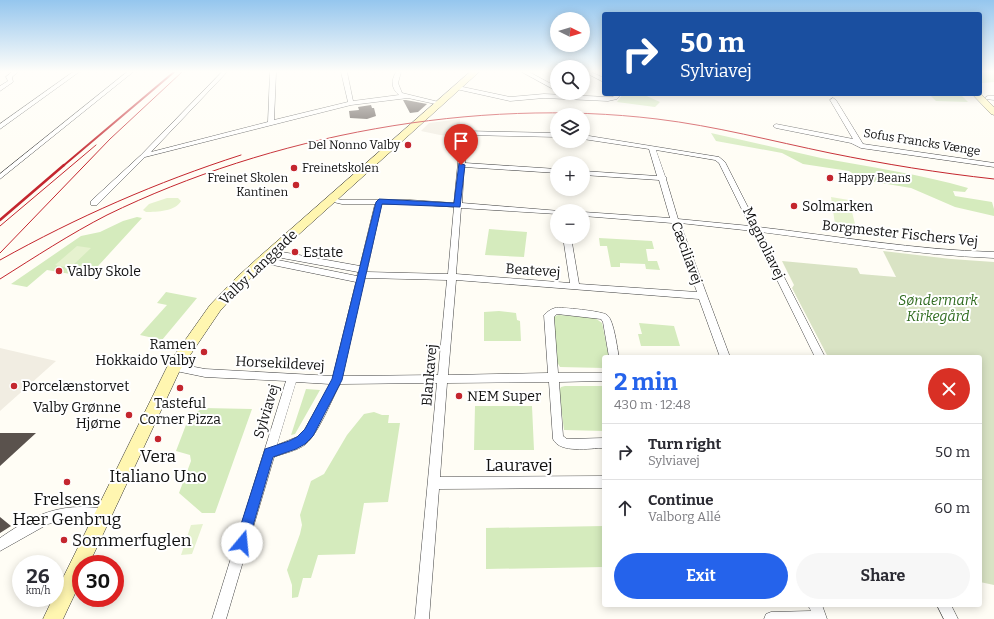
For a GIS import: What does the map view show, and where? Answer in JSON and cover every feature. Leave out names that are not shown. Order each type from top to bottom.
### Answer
[{"type":"street","points":[[0,127],[37,101]]},
{"type":"street","points":[[0,177],[95,101]]},
{"type":"street","points":[[94,203],[197,101]]},
{"type":"street","points":[[272,101],[272,123]]},
{"type":"street","points":[[143,156],[351,103],[368,101]]},
{"type":"street","points":[[430,101],[440,103]]},
{"type":"street","name":"Valby Langgade","points":[[53,619],[174,367],[215,308],[235,286],[443,101]]},
{"type":"street","points":[[834,101],[861,146]]},
{"type":"street","points":[[983,101],[994,112]]},
{"type":"street","name":"Sofus Francks Vænge","points":[[776,126],[853,141],[861,146],[994,165]]},
{"type":"street","name":"Blankavej","points":[[422,619],[464,133],[550,135]]},
{"type":"street","name":"Magnoliavej","points":[[590,138],[717,158],[722,162],[819,355]]},
{"type":"street","name":"Cæciliavej","points":[[652,147],[663,178],[675,221],[724,355]]},
{"type":"street","points":[[461,165],[550,171]]},
{"type":"street","points":[[590,173],[663,178]]},
{"type":"street","points":[[332,199],[342,202],[458,205],[550,212]]},
{"type":"street","name":"Sylviavej","points":[[269,453],[292,446],[309,432],[337,380],[379,202]]},
{"type":"street","name":"Borgmester Fischers Vej","points":[[590,215],[757,229],[914,249],[994,255]]},
{"type":"street","points":[[569,244],[575,286]]},
{"type":"street","name":"Beatevej","points":[[267,257],[349,278],[362,274],[452,277],[703,296]]},
{"type":"street","points":[[602,443],[566,444],[559,441],[548,318],[553,312],[598,315],[604,317],[607,321],[614,355]]},
{"type":"street","name":"Horsekildevej","points":[[174,367],[205,373],[337,380],[602,377]]},
{"type":"street","name":"Sylviavej","points":[[219,619],[292,378]]},
{"type":"street","name":"Lauravej","points":[[434,483],[602,482]]},
{"type":"street","points":[[0,545],[36,522],[56,515],[103,514]]},
{"type":"street","points":[[945,607],[951,619]]},
{"type":"street","points":[[772,619],[819,614]]},
{"type":"green space","points":[[657,101],[660,102],[655,107],[617,102]]},
{"type":"green space","points":[[936,101],[967,101],[968,102]]},
{"type":"green space","points":[[711,133],[821,158],[913,175],[968,188],[965,192],[953,191],[955,196],[992,202],[994,216],[955,207],[911,188],[863,180],[849,171],[803,164],[782,153],[716,141]]},
{"type":"green space","points":[[831,197],[849,200],[856,228],[835,224]]},
{"type":"green space","points":[[167,198],[178,198],[181,201],[171,209],[155,212],[146,212],[143,210],[149,204]]},
{"type":"green space","points":[[137,217],[142,218],[88,277],[47,270],[27,287],[11,284],[81,236],[100,232],[123,221]]},
{"type":"green space","points":[[489,229],[527,232],[524,257],[485,255]]},
{"type":"green space","points":[[599,238],[652,241],[654,249],[646,249],[648,261],[657,261],[660,270],[646,269],[645,264],[620,263],[620,267],[611,267],[607,246],[600,246]]},
{"type":"green space","points":[[77,246],[91,248],[70,268],[55,265]]},
{"type":"green space","name":"Søndermark Kirkegård","points":[[883,251],[951,259],[994,262],[994,585],[982,582],[982,355],[827,355],[792,288],[794,285],[782,261],[857,268],[860,274],[896,277]]},
{"type":"green space","points":[[166,292],[197,298],[162,340],[140,335],[167,305],[157,303]]},
{"type":"green space","points":[[499,311],[516,313],[517,320],[520,321],[521,341],[484,341],[484,312]]},
{"type":"green space","points":[[559,315],[595,318],[602,323],[609,355],[602,355],[602,368],[560,367],[557,362],[554,316]]},
{"type":"green space","points":[[639,323],[674,326],[680,346],[641,346],[638,334],[642,334]]},
{"type":"green space","points":[[602,386],[602,431],[564,430],[559,390],[561,387]]},
{"type":"green space","points":[[306,389],[320,390],[295,434],[291,435]]},
{"type":"green space","points":[[475,406],[532,406],[534,450],[474,450]]},
{"type":"green space","points":[[203,408],[252,409],[215,513],[202,513],[179,493],[191,461],[190,455],[176,451],[189,417]]},
{"type":"green space","points":[[374,412],[382,415],[389,415],[388,423],[400,423],[388,502],[364,503],[355,554],[318,555],[311,578],[303,578],[298,597],[292,598],[292,585],[287,570],[300,534],[302,525],[300,515],[311,481],[324,474],[347,435],[364,414]]},
{"type":"green space","points":[[203,524],[192,554],[181,555],[191,525]]},
{"type":"green space","points":[[602,526],[602,567],[486,569],[486,528]]},
{"type":"shaded area","points":[[460,119],[460,137],[421,131],[429,123]]},
{"type":"shaded area","name":"Porcelænstorvet","points":[[0,348],[56,361],[0,411]]},
{"type":"building","points":[[403,101],[427,104],[418,112],[410,113]]},
{"type":"building","points":[[371,105],[372,108],[374,108],[376,116],[367,119],[350,118],[349,111],[359,110],[358,107]]},
{"type":"building","points":[[0,433],[36,433],[0,466]]},
{"type":"building","points":[[0,517],[11,526],[0,533]]},
{"type":"tram line","points":[[0,253],[110,139],[151,101]]},
{"type":"tram line","points":[[0,279],[93,222],[170,187],[237,163],[305,144],[375,129],[446,119],[517,113],[588,114],[657,119],[722,130],[871,161],[994,179]]},
{"type":"tram line","points":[[0,226],[96,145]]},
{"type":"tram line","points":[[0,260],[88,215],[148,189],[241,155]]},
{"type":"railway","points":[[63,166],[140,101]]},
{"type":"railway","points":[[0,220],[64,165]]},
{"type":"place","name":"Del Nonno Valby","points":[[408,145]]},
{"type":"place","name":"Freinetskolen","points":[[294,168]]},
{"type":"place","name":"Happy Beans","points":[[830,178]]},
{"type":"place","name":"Freinet Skolen Kantinen","points":[[296,185]]},
{"type":"place","name":"Solmarken","points":[[794,206]]},
{"type":"place","name":"Estate","points":[[295,252]]},
{"type":"place","name":"Valby Skole","points":[[59,271]]},
{"type":"place","name":"Ramen Hokkaido Valby","points":[[204,352]]},
{"type":"place","name":"Porcelænstorvet","points":[[14,386]]},
{"type":"place","name":"Tasteful Corner Pizza","points":[[180,388]]},
{"type":"place","name":"NEM Super","points":[[459,396]]},
{"type":"place","name":"Valby Grønne Hjørne","points":[[129,415]]},
{"type":"place","name":"Vera Italiano Uno","points":[[158,439]]},
{"type":"place","name":"Frelsens Hær Genbrug","points":[[67,482]]},
{"type":"place","name":"Sommerfuglen","points":[[64,540]]},
{"type":"route","points":[[242,543],[269,453],[292,446],[309,432],[337,380],[379,202],[458,205],[461,165]]}]
